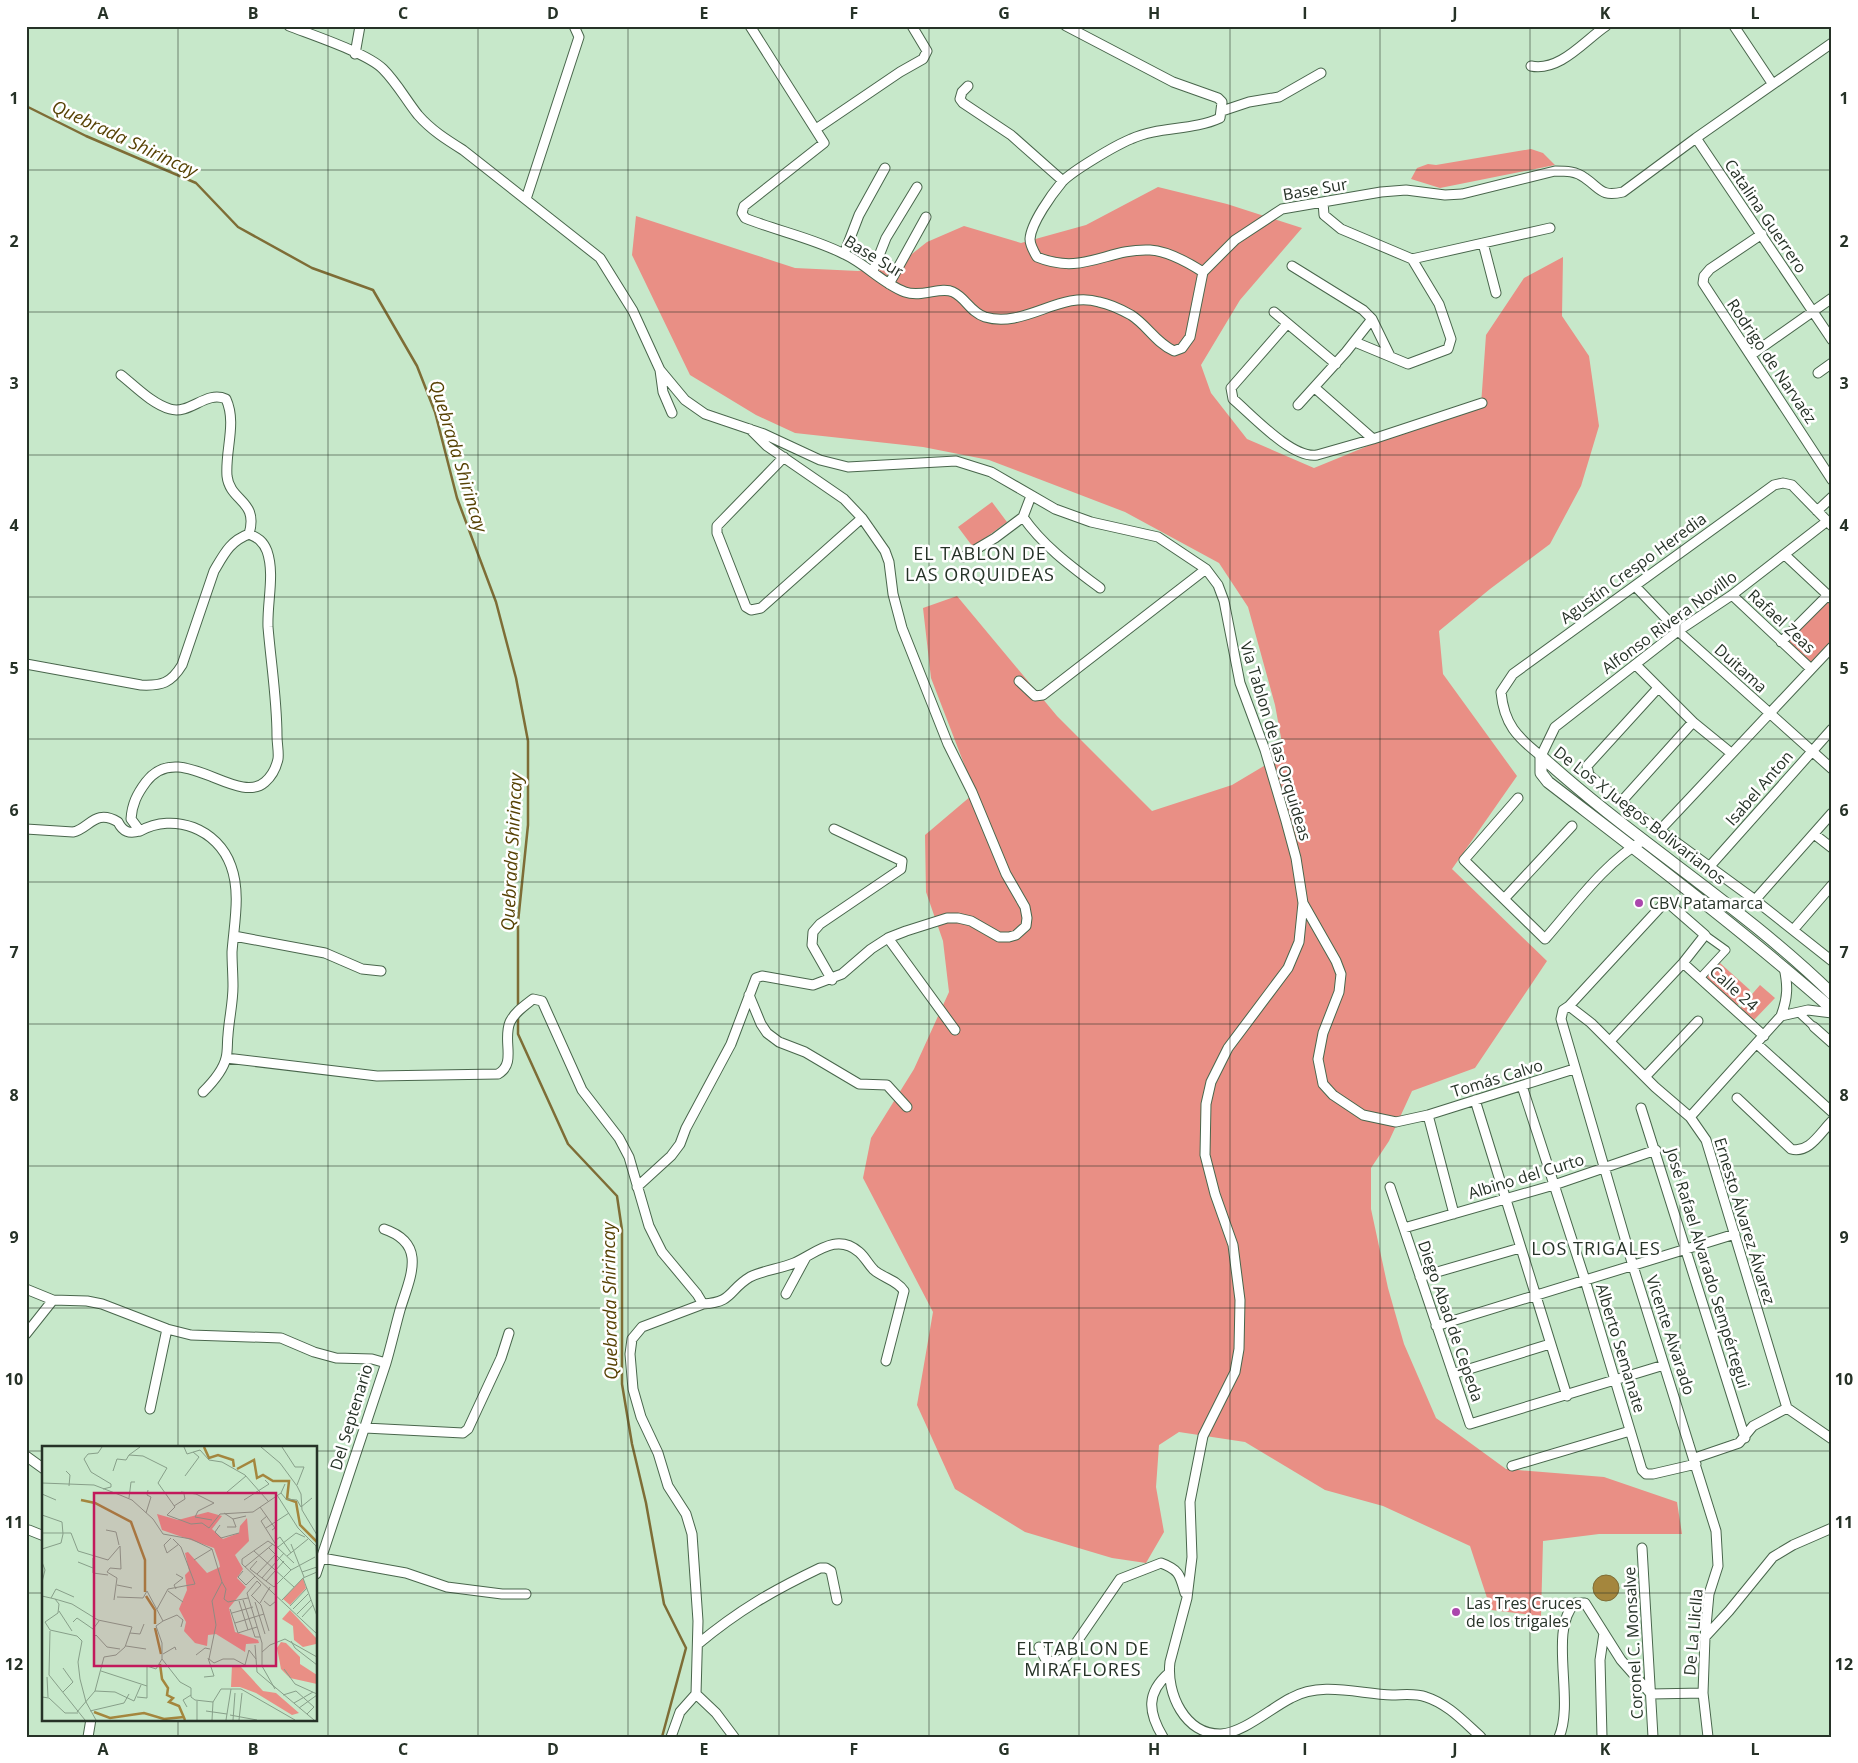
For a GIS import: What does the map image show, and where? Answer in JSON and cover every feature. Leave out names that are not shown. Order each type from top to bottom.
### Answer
[{"type":"street","name":"Via Tablon de las Orquideas","points":[[289,26],[355,54],[382,68],[401,90],[419,116],[439,135],[464,150],[600,258],[633,311],[660,370],[685,400],[705,414],[749,428],[820,460],[848,467],[956,461],[991,472],[1055,509],[1091,522],[1158,537],[1206,569],[1218,585],[1224,601],[1240,683],[1265,750],[1296,858],[1303,903],[1298,942],[1288,968],[1228,1048],[1211,1082],[1206,1104],[1206,1155],[1215,1194],[1233,1244],[1240,1300],[1240,1319],[1235,1372],[1203,1436],[1190,1502],[1192,1557],[1187,1598],[1169,1673]]},
{"type":"street","points":[[355,54],[360,26]]},
{"type":"street","points":[[526,199],[579,37],[574,26]]},
{"type":"street","points":[[750,26],[816,129],[900,72],[923,59],[927,52],[912,26]]},
{"type":"street","points":[[1066,26],[1172,82],[1218,98],[1222,102],[1222,111],[1220,118],[1208,124],[1171,128],[1130,139],[1063,182],[1035,225],[1030,239],[1037,257],[1064,265],[1150,250],[1167,254],[1203,272]]},
{"type":"street","points":[[1531,66],[1540,68],[1557,62],[1606,26]]},
{"type":"street","points":[[1734,26],[1772,83],[1832,44]]},
{"type":"street","points":[[1222,111],[1249,102],[1279,97],[1321,73]]},
{"type":"street","name":"Base Sur","points":[[816,129],[823,140],[823,145],[744,206],[742,213],[745,218],[844,254],[873,271],[888,284],[905,292],[921,295],[941,290],[952,291],[961,297],[972,310],[996,319],[1008,320],[1077,301],[1098,301],[1132,315],[1163,346],[1174,351],[1182,348],[1190,337],[1203,272],[1234,240],[1282,209],[1389,191],[1462,194],[1555,171],[1570,171],[1585,178],[1596,189],[1610,195],[1623,192],[1772,83]]},
{"type":"street","points":[[968,86],[962,92],[960,98],[963,103],[1011,135],[1063,182]]},
{"type":"street","name":"Catalina Guerrero","points":[[1696,138],[1832,340]]},
{"type":"street","points":[[844,254],[859,215],[885,168]]},
{"type":"street","points":[[873,271],[886,238],[918,187]]},
{"type":"street","points":[[1323,202],[1324,215],[1340,229],[1412,259],[1550,228]]},
{"type":"street","points":[[888,284],[926,217]]},
{"type":"street","name":"Rodrigo de Narvaéz","points":[[1762,234],[1710,269],[1704,276],[1703,283],[1832,480]]},
{"type":"street","points":[[1482,243],[1496,293]]},
{"type":"street","points":[[1354,342],[1408,364],[1448,349],[1451,344],[1439,304],[1412,259]]},
{"type":"street","points":[[1292,266],[1363,310],[1372,320],[1390,356]]},
{"type":"street","points":[[1751,355],[1812,310],[1832,298]]},
{"type":"street","points":[[1274,312],[1336,364]]},
{"type":"street","points":[[1298,405],[1336,364],[1372,320]]},
{"type":"street","points":[[1287,324],[1231,388],[1233,399],[1299,453],[1308,456],[1372,439],[1482,402]]},
{"type":"street","points":[[1818,373],[1832,363]]},
{"type":"street","points":[[660,370],[662,392],[672,413]]},
{"type":"street","points":[[121,375],[156,402],[170,409],[186,408],[211,396],[226,398],[231,409],[227,475],[235,493],[250,509],[252,521],[249,534]]},
{"type":"street","points":[[1315,388],[1372,439]]},
{"type":"street","points":[[637,1187],[671,1156],[680,1144],[686,1128],[731,1044],[756,978],[762,976],[813,985],[832,980],[888,938],[947,918],[971,921],[999,937],[1016,935],[1026,926],[1026,907],[1006,874],[972,792],[948,744],[902,628],[893,594],[890,562],[885,551],[862,518],[838,494],[757,438],[749,428]]},
{"type":"street","points":[[784,457],[717,526],[717,533],[746,607],[751,610],[762,608],[862,518]]},
{"type":"street","name":"Agustín Crespo Heredia","points":[[1541,756],[1509,725],[1502,708],[1501,692],[1512,674],[1774,485],[1783,482],[1792,485],[1817,511]]},
{"type":"street","points":[[963,557],[995,538],[1022,517],[1031,496]]},
{"type":"street","points":[[1829,524],[1817,511],[1832,497]]},
{"type":"street","points":[[1022,517],[1058,555],[1100,588]]},
{"type":"street","name":"Alfonso Rivera Novillo","points":[[1541,756],[1555,727],[1678,631],[1732,595],[1829,524]]},
{"type":"street","points":[[26,664],[141,685],[156,686],[174,678],[182,665],[214,571],[236,538],[249,534],[261,539],[267,552],[270,570],[268,627],[277,716],[278,759],[273,774],[264,784],[250,787],[236,785],[206,773],[181,768],[161,768],[152,774],[132,804],[131,819],[140,831]]},
{"type":"street","points":[[1781,642],[1830,597],[1785,555]]},
{"type":"street","points":[[1019,681],[1036,696],[1043,695],[1206,569]]},
{"type":"street","name":"Duitama","points":[[1635,586],[1678,631],[1832,769]]},
{"type":"street","name":"Rafael Zeas","points":[[1732,595],[1811,669]]},
{"type":"street","points":[[1660,830],[1832,647]]},
{"type":"street","points":[[1636,665],[1693,722],[1731,753]]},
{"type":"street","points":[[1658,688],[1587,766],[1589,775],[1621,802],[1794,929],[1832,961]]},
{"type":"street","points":[[1621,802],[1693,722]]},
{"type":"street","name":"Isabel Anton","points":[[1710,866],[1832,729]]},
{"type":"street","name":"De Los X Juegos Bolivarianos","points":[[1541,756],[1572,784],[1793,956],[1832,994]]},
{"type":"street","name":"De Los X Juegos Bolivarianos","points":[[1541,756],[1541,773],[1548,782],[1783,966],[1832,1011]]},
{"type":"street","points":[[1518,798],[1464,860],[1546,938],[1608,868],[1632,847],[1644,840]]},
{"type":"street","points":[[1755,900],[1832,813]]},
{"type":"street","points":[[26,829],[73,832],[80,831],[94,819],[105,818],[113,819],[127,832],[140,831],[150,826],[170,823],[193,826],[204,832],[216,843],[230,865],[236,899],[232,1002],[226,1058],[221,1071],[203,1092]]},
{"type":"street","points":[[1504,899],[1572,826]]},
{"type":"street","points":[[832,980],[812,945],[812,932],[820,924],[901,869],[903,865],[902,861],[834,829]]},
{"type":"street","points":[[1814,834],[1832,848]]},
{"type":"street","points":[[1794,929],[1832,885]]},
{"type":"street","points":[[1569,1006],[1666,901],[1705,935],[1726,950],[1700,978]]},
{"type":"street","name":"Tomás Calvo","points":[[1303,903],[1336,961],[1340,974],[1339,992],[1322,1033],[1318,1059],[1323,1084],[1333,1095],[1363,1115],[1396,1122],[1428,1115],[1574,1069]]},
{"type":"street","points":[[1610,1040],[1683,963],[1705,935]]},
{"type":"street","points":[[234,936],[324,953],[362,969],[381,971]]},
{"type":"street","points":[[888,938],[955,1030]]},
{"type":"street","points":[[1690,1117],[1758,1044],[1781,1016],[1788,999],[1788,985],[1783,966],[1793,956]]},
{"type":"street","name":"Calle 24","points":[[1683,963],[1764,1036]]},
{"type":"street","points":[[749,995],[767,1033],[779,1042],[805,1052],[859,1084],[887,1085],[907,1107]]},
{"type":"street","points":[[226,1058],[376,1076],[498,1074],[506,1069],[509,1060],[507,1033],[517,1012],[533,999],[542,1001],[582,1090],[622,1144],[629,1157],[649,1226],[662,1252],[703,1304]]},
{"type":"street","name":"Ernesto Álvarez Álvarez","points":[[1569,1006],[1591,1022],[1645,1077],[1690,1117],[1706,1140],[1787,1408]]},
{"type":"street","name":"Vicente Alvarado","points":[[1569,1006],[1563,1010],[1561,1019],[1574,1069],[1633,1266],[1716,1530]]},
{"type":"street","points":[[1781,1016],[1808,1010],[1832,1011]]},
{"type":"street","points":[[1798,1012],[1832,1044]]},
{"type":"street","points":[[1645,1077],[1698,1021]]},
{"type":"street","points":[[1758,1044],[1832,1112]]},
{"type":"street","name":"Alberto Semanate","points":[[1522,1086],[1642,1470],[1646,1474],[1695,1461]]},
{"type":"street","points":[[1737,1098],[1791,1149],[1798,1151],[1805,1150],[1832,1121]]},
{"type":"street","points":[[1475,1100],[1504,1200],[1567,1396],[1664,1365]]},
{"type":"street","name":"José Rafael Alvarado Sempértegui","points":[[1641,1108],[1656,1150],[1744,1438]]},
{"type":"street","points":[[1428,1115],[1454,1214]]},
{"type":"street","name":"Albino del Curto","points":[[1404,1228],[1554,1185],[1656,1150]]},
{"type":"street","name":"Diego Abad de Cepeda","points":[[1390,1187],[1470,1424],[1567,1396]]},
{"type":"street","points":[[384,1228],[397,1233],[406,1241],[411,1252],[413,1272],[386,1363]]},
{"type":"street","points":[[1436,1326],[1735,1234]]},
{"type":"street","points":[[671,1737],[685,1704],[696,1694],[698,1644],[695,1562],[692,1534],[686,1514],[668,1486],[658,1453],[641,1417],[632,1389],[630,1354],[632,1339],[642,1327],[703,1304],[718,1304],[750,1278],[795,1263],[829,1244],[844,1244],[859,1251],[875,1271],[901,1286],[904,1291],[886,1362]]},
{"type":"street","points":[[1420,1277],[1520,1248]]},
{"type":"street","points":[[786,1294],[807,1256]]},
{"type":"street","name":"Del Septenario","points":[[26,1289],[53,1300],[87,1301],[102,1304],[167,1329],[191,1335],[281,1338],[314,1352],[336,1358],[372,1359],[386,1363],[318,1569]]},
{"type":"street","points":[[26,1334],[53,1300]]},
{"type":"street","points":[[150,1409],[167,1329]]},
{"type":"street","points":[[365,1428],[463,1433],[468,1430],[490,1383],[509,1333]]},
{"type":"street","points":[[1453,1374],[1550,1344]]},
{"type":"street","points":[[1695,1461],[1739,1443],[1753,1426],[1787,1408],[1832,1439]]},
{"type":"street","points":[[1512,1466],[1630,1431]]},
{"type":"street","points":[[26,1456],[42,1468]]},
{"type":"street","points":[[1705,1637],[1773,1557],[1793,1545],[1832,1528]]},
{"type":"street","points":[[29,1530],[42,1535]]},
{"type":"street","name":"De La Lliclla","points":[[1708,1737],[1703,1693],[1705,1637],[1709,1594],[1718,1566],[1716,1530]]},
{"type":"street","name":"Coronel C. Monsalve","points":[[1642,1548],[1653,1737]]},
{"type":"street","points":[[322,1558],[406,1573],[447,1587],[502,1594],[526,1594]]},
{"type":"street","points":[[1039,1647],[1046,1660],[1052,1662],[1059,1661],[1067,1656],[1120,1579],[1162,1563],[1174,1568],[1180,1576],[1187,1598]]},
{"type":"street","points":[[698,1644],[726,1621],[757,1600],[820,1568],[826,1568],[831,1571],[837,1600]]},
{"type":"street","points":[[1559,1737],[1563,1719],[1563,1632],[1566,1615],[1575,1603],[1585,1603],[1619,1656],[1651,1694],[1703,1693]]},
{"type":"street","points":[[1602,1737],[1600,1660],[1604,1632]]},
{"type":"street","points":[[1600,1660],[1608,1654],[1619,1656]]},
{"type":"street","points":[[1163,1737],[1155,1720],[1151,1701],[1157,1684],[1169,1673]]},
{"type":"street","points":[[1169,1673],[1172,1693],[1180,1710],[1192,1723],[1208,1733],[1231,1732],[1292,1697],[1311,1690],[1329,1689],[1425,1696],[1450,1709],[1481,1737]]},
{"type":"street","points":[[696,1694],[716,1713],[734,1737]]},
{"type":"street","points":[[88,1737],[91,1720]]},
{"type":"shaded area","points":[[1531,149],[1543,153],[1555,165],[1440,188],[1411,179],[1417,168],[1428,164],[1436,165]]},
{"type":"shaded area","points":[[1158,187],[1227,204],[1302,228],[1240,300],[1201,365],[1211,393],[1247,439],[1314,468],[1392,436],[1481,405],[1486,335],[1524,278],[1563,257],[1562,316],[1589,356],[1599,426],[1581,486],[1550,544],[1490,589],[1439,631],[1443,674],[1517,776],[1452,869],[1547,961],[1475,1068],[1412,1091],[1389,1141],[1371,1168],[1371,1209],[1388,1288],[1404,1344],[1436,1418],[1506,1469],[1604,1477],[1677,1502],[1682,1534],[1599,1534],[1543,1541],[1541,1616],[1491,1610],[1470,1546],[1383,1506],[1325,1490],[1245,1442],[1179,1432],[1159,1445],[1156,1487],[1164,1532],[1146,1563],[1112,1558],[1025,1532],[955,1489],[917,1405],[933,1312],[863,1178],[871,1138],[914,1069],[949,992],[943,941],[926,892],[925,835],[971,796],[966,769],[931,678],[923,608],[957,596],[1057,716],[1152,811],[1232,785],[1284,754],[1275,705],[1248,607],[1219,563],[1125,512],[989,460],[923,447],[795,433],[756,415],[690,375],[632,255],[636,216],[795,268],[858,271],[898,265],[927,242],[964,226],[1021,243],[1086,225]]},
{"type":"shaded area","points":[[992,502],[1007,522],[973,547],[958,527]]},
{"type":"shaded area","points":[[1828,601],[1832,605],[1832,643],[1812,666],[1787,642]]},
{"type":"shaded area","points":[[1720,963],[1750,990],[1737,1006],[1705,979]]},
{"type":"shaded area","points":[[1760,985],[1775,998],[1754,1020],[1740,1008]]},
{"type":"shaded area","points":[[1606,1575],[1615,1579],[1619,1588],[1615,1597],[1606,1601],[1597,1597],[1593,1588],[1597,1579]]},
{"type":"waterway","name":"Quebrada Shirincay","points":[[26,106],[86,136],[196,183],[238,227],[312,268],[373,290],[417,366],[435,412],[457,498],[496,602],[516,678],[528,741],[528,825],[518,922],[518,1007]]},
{"type":"waterway","name":"Quebrada Shirincay","points":[[518,1015],[518,1034],[568,1144],[617,1196],[622,1230],[622,1384],[664,1604],[686,1648],[662,1737]]},
{"type":"place","name":"CBV Patamarca","points":[[1639,903]]},
{"type":"place","name":"Las Tres Cruces de los trigales","points":[[1456,1612]]},
{"type":"district","name":"EL TABLON DE LAS ORQUIDEAS","points":[[980,563]]},
{"type":"district","name":"LOS TRIGALES","points":[[1596,1248]]},
{"type":"district","name":"EL TABLON DE MIRAFLORES","points":[[1083,1658]]}]
